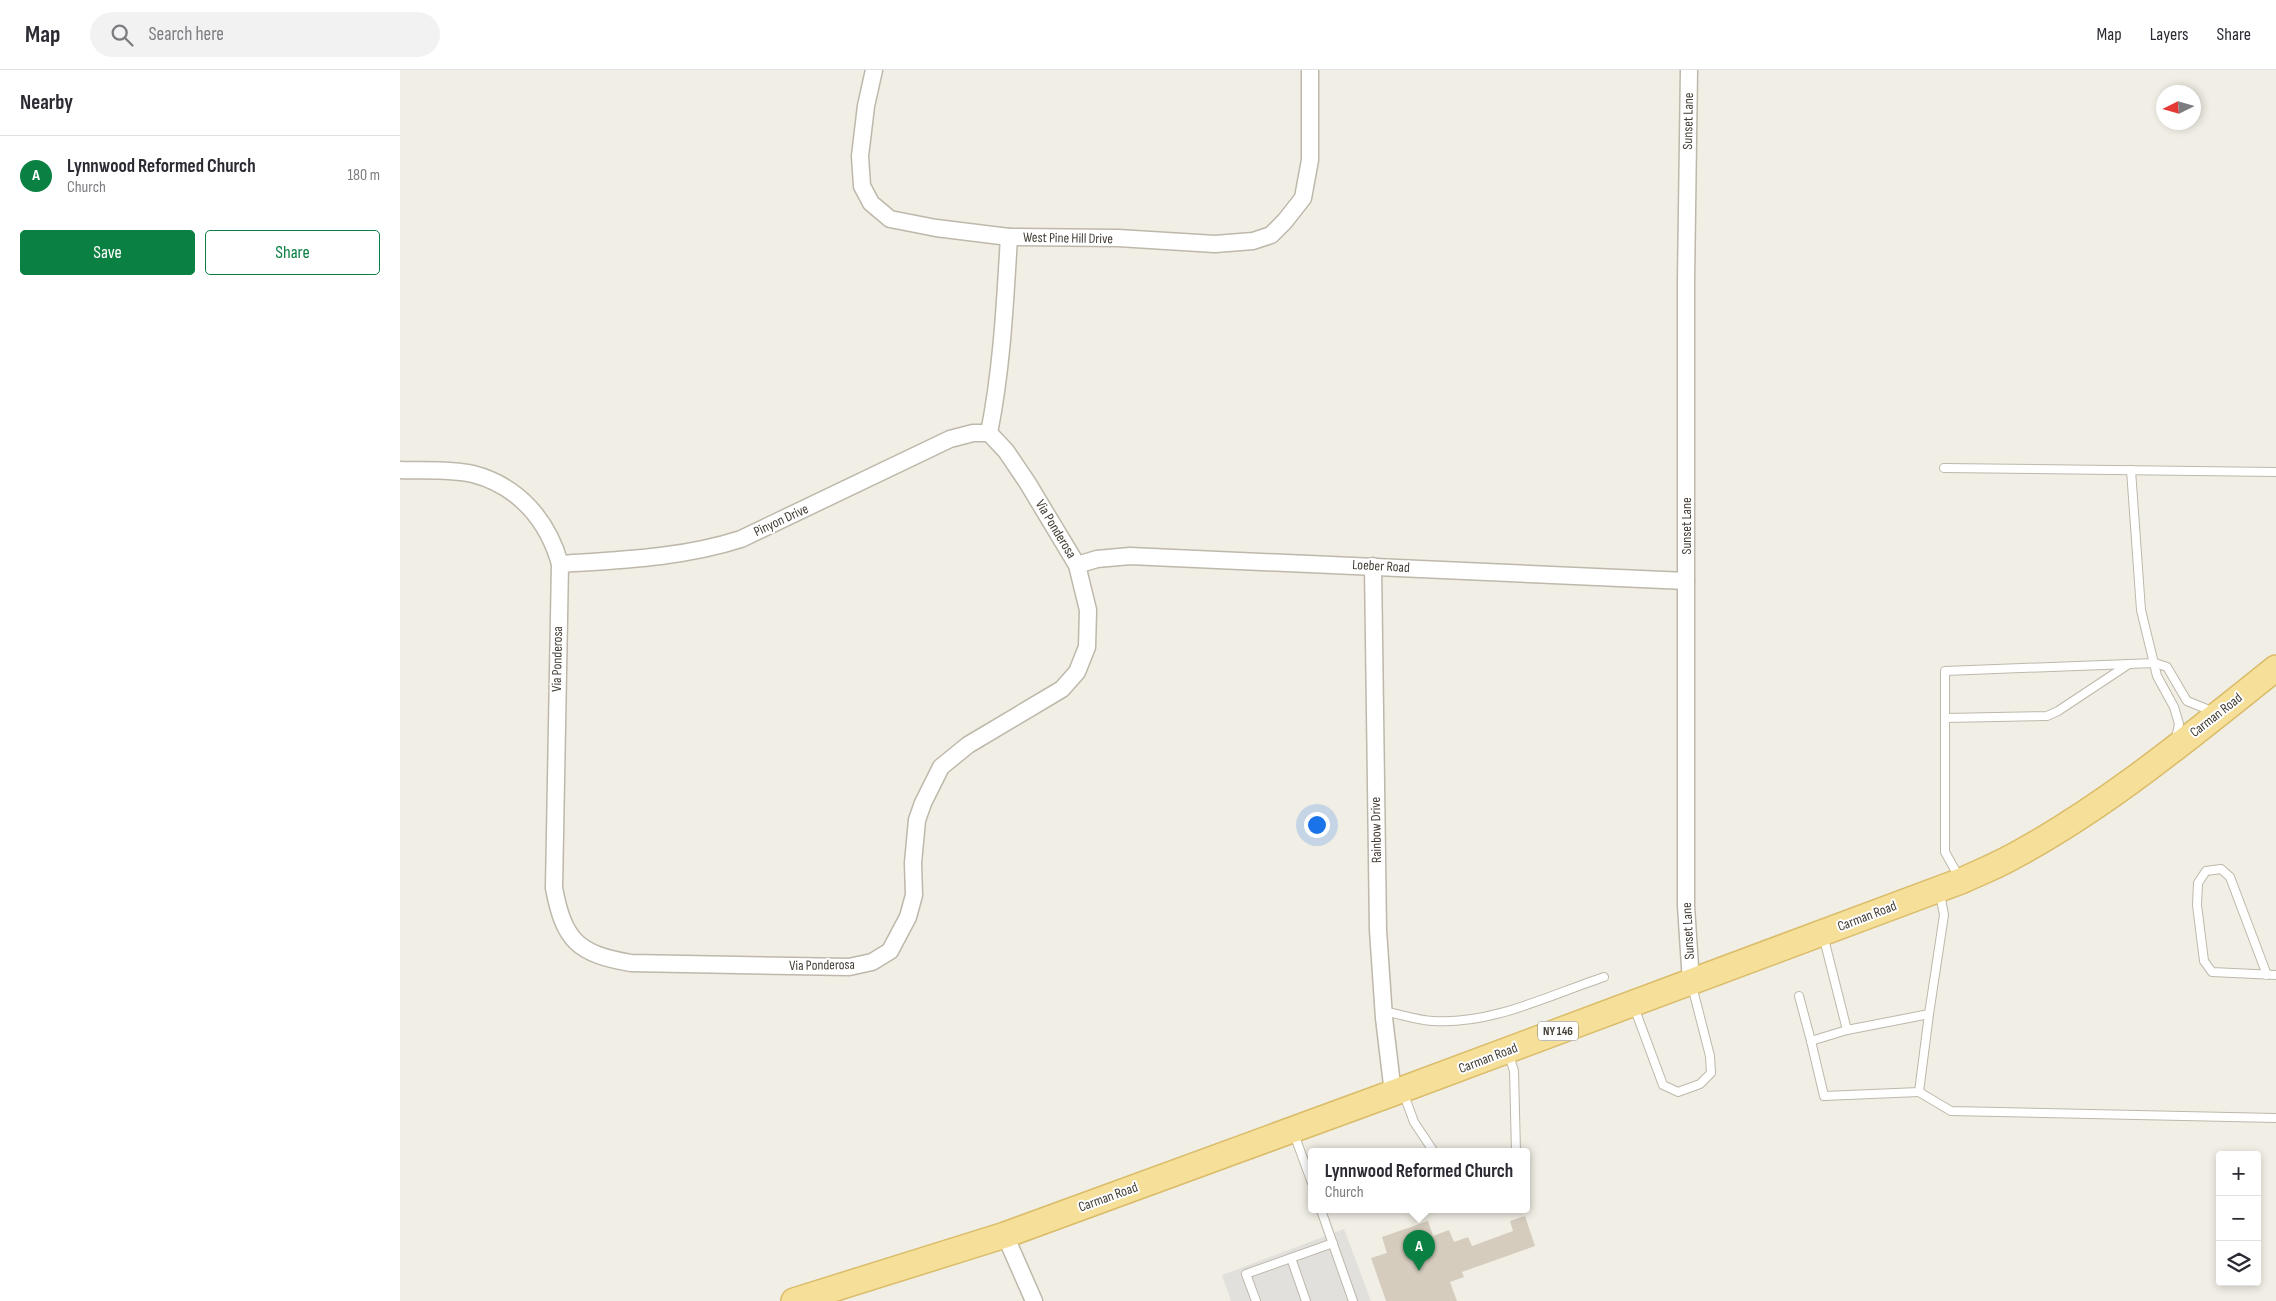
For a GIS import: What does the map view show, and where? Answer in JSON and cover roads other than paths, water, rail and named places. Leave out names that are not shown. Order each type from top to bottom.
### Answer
[{"type":"main road","name":"Carman Road","points":[[794,1301],[1005,1235],[1397,1092],[1950,885],[2012,857],[2067,825],[2175,747],[2276,668]]},
{"type":"street","name":"West Pine Hill Drive","points":[[874,70],[866,106],[860,170],[862,186],[871,203],[890,219],[936,228],[1009,237],[1118,238],[1215,244],[1253,241],[1270,235],[1285,221],[1303,198],[1310,160],[1310,70]]},
{"type":"street","name":"Sunset Lane","points":[[1688,70],[1686,906],[1691,982]]},
{"type":"street","points":[[989,433],[998,386],[1003,341],[1009,237]]},
{"type":"street","name":"Pinyon Drive","points":[[560,564],[666,556],[712,548],[741,539],[950,439],[972,433],[989,433]]},
{"type":"street","name":"Via Ponderosa","points":[[400,470],[450,471],[473,474],[493,482],[517,495],[539,517],[554,543],[560,564],[554,888],[558,911],[572,937],[586,951],[605,959],[631,963],[849,967],[872,962],[890,951],[908,918],[914,895],[913,863],[917,820],[940,767],[968,745],[1062,689],[1077,672],[1087,647],[1088,610],[1077,565],[1022,474],[1006,451],[989,433]]},
{"type":"street","name":"Loeber Road","points":[[1077,565],[1097,560],[1130,556],[1686,581]]},
{"type":"street","name":"Rainbow Drive","points":[[1373,566],[1378,930],[1383,1011],[1397,1092]]},
{"type":"street","points":[[1005,1235],[1034,1301]]},
{"type":"lane","points":[[1944,468],[2276,472]]},
{"type":"lane","points":[[2131,470],[2141,610],[2157,676],[2174,707],[2179,724],[2175,747]]},
{"type":"lane","points":[[1919,1092],[1929,1014],[1950,885],[1945,852],[1945,671],[2155,663],[2167,668],[2187,701],[2218,713]]},
{"type":"lane","points":[[1945,718],[2047,716],[2058,712],[2129,664]]},
{"type":"lane","points":[[2267,975],[2230,876],[2221,869],[2206,871],[2198,883],[2197,905],[2204,961],[2212,972],[2267,975],[2276,975]]},
{"type":"lane","points":[[1822,933],[1847,1030]]},
{"type":"lane","points":[[1383,1011],[1433,1021],[1468,1019],[1524,1005],[1604,977]]},
{"type":"lane","points":[[1632,1004],[1663,1085],[1678,1092],[1700,1084],[1711,1073],[1710,1056],[1691,982]]},
{"type":"lane","points":[[1799,996],[1824,1096],[1919,1092],[1951,1111],[2276,1118]]},
{"type":"lane","points":[[1811,1041],[1847,1030],[1929,1014]]},
{"type":"lane","points":[[1508,1050],[1514,1071],[1516,1148]]},
{"type":"lane","points":[[1397,1092],[1431,1148]]},
{"type":"lane","points":[[1293,1130],[1308,1172]]},
{"type":"lane","points":[[1322,1213],[1353,1301]]},
{"type":"lane","points":[[1256,1301],[1246,1274],[1333,1243]]},
{"type":"lane","points":[[1291,1258],[1306,1301]]},
{"type":"place","name":"Lynnwood Reformed Church","points":[[1419,1271]]}]
